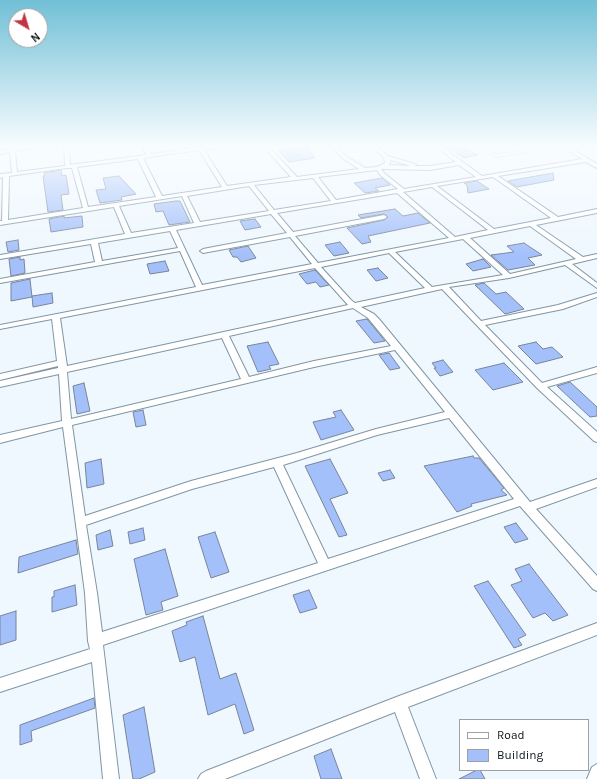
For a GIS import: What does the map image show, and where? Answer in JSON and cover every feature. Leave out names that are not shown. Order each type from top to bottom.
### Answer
[{"type":"street","points":[[4,182],[3,223],[262,182]]},
{"type":"street","points":[[77,182],[86,210]]},
{"type":"street","points":[[152,182],[160,198]]},
{"type":"street","points":[[223,182],[226,188]]},
{"type":"street","points":[[319,182],[334,202]]},
{"type":"street","points":[[391,182],[454,239]]},
{"type":"street","points":[[0,257],[448,182]]},
{"type":"street","points":[[503,182],[557,219]]},
{"type":"street","points":[[250,184],[258,192],[290,235],[348,302],[376,321],[525,504],[597,585]]},
{"type":"street","points":[[432,185],[493,231]]},
{"type":"street","points":[[184,195],[198,224]]},
{"type":"street","points":[[116,205],[128,235]]},
{"type":"street","points":[[0,327],[597,211]]},
{"type":"street","points":[[203,251],[384,217]]},
{"type":"street","points":[[531,224],[583,260]]},
{"type":"street","points":[[172,228],[200,288]]},
{"type":"street","points":[[465,237],[509,276]]},
{"type":"street","points":[[94,241],[99,263]]},
{"type":"street","points":[[0,281],[182,249]]},
{"type":"street","points":[[390,252],[430,289]]},
{"type":"street","points":[[0,377],[62,367],[225,335],[356,307],[444,286],[509,276],[568,264],[597,256]]},
{"type":"street","points":[[568,264],[597,286]]},
{"type":"street","points":[[444,286],[540,386],[597,438]]},
{"type":"street","points":[[479,324],[560,307],[597,295]]},
{"type":"street","points":[[56,316],[67,424],[91,592],[111,779]]},
{"type":"street","points":[[225,335],[246,380]]},
{"type":"street","points":[[0,439],[314,364],[397,347]]},
{"type":"street","points":[[0,384],[62,367]]},
{"type":"street","points":[[540,386],[597,370]]},
{"type":"street","points":[[80,522],[191,485],[277,463],[376,432],[452,414]]},
{"type":"street","points":[[277,463],[325,565]]},
{"type":"street","points":[[0,685],[96,647],[325,565],[597,483]]},
{"type":"street","points":[[206,779],[399,703],[597,629]]},
{"type":"street","points":[[399,703],[428,779]]},
{"type":"street","points":[[594,779],[597,772]]},
{"type":"building","points":[[44,182],[67,182],[69,194],[61,195],[63,210],[48,212]]},
{"type":"building","points":[[104,182],[125,182],[136,194],[121,197],[122,200],[100,203],[96,190],[106,189]]},
{"type":"building","points":[[387,182],[390,185],[375,188],[379,191],[365,193],[354,183]]},
{"type":"building","points":[[479,182],[489,189],[468,193],[467,185],[464,183]]},
{"type":"building","points":[[510,182],[542,182],[517,187]]},
{"type":"building","points":[[180,201],[190,222],[169,225],[163,211],[156,212],[154,204]]},
{"type":"building","points":[[395,209],[403,216],[418,213],[430,223],[368,236],[371,242],[362,244],[347,228],[384,220],[388,217],[384,214],[361,218],[358,215]]},
{"type":"building","points":[[64,216],[64,218],[82,216],[83,227],[51,232],[49,219]]},
{"type":"building","points":[[255,219],[261,227],[245,230],[240,221]]},
{"type":"building","points":[[18,240],[19,250],[8,252],[6,242]]},
{"type":"building","points":[[340,242],[349,253],[334,256],[325,245]]},
{"type":"building","points":[[524,243],[542,255],[528,258],[535,265],[508,270],[491,255],[514,252],[507,246]]},
{"type":"building","points":[[248,246],[256,258],[241,262],[237,257],[233,257],[229,250]]},
{"type":"building","points":[[20,257],[20,260],[24,259],[25,273],[11,276],[9,259]]},
{"type":"building","points":[[483,259],[491,267],[473,271],[466,264]]},
{"type":"building","points":[[165,261],[169,271],[150,274],[147,264]]},
{"type":"building","points":[[378,268],[388,278],[376,281],[367,270]]},
{"type":"building","points":[[315,270],[329,285],[320,287],[316,282],[307,284],[299,274]]},
{"type":"building","points":[[30,279],[32,297],[11,301],[11,283]]},
{"type":"building","points":[[484,283],[496,294],[506,292],[524,309],[505,314],[475,285]]},
{"type":"building","points":[[52,293],[53,303],[33,307],[32,296]]},
{"type":"building","points":[[367,319],[385,341],[374,343],[356,321]]},
{"type":"building","points":[[268,342],[279,364],[269,366],[271,369],[258,372],[247,346]]},
{"type":"building","points":[[536,342],[543,349],[552,347],[563,357],[536,364],[518,346]]},
{"type":"building","points":[[389,353],[400,368],[390,370],[379,355]]},
{"type":"building","points":[[443,360],[453,372],[440,376],[432,363]]},
{"type":"building","points":[[504,363],[523,382],[493,390],[475,370]]},
{"type":"building","points":[[570,382],[597,407],[597,416],[590,417],[557,386]]},
{"type":"building","points":[[84,383],[90,411],[77,414],[73,386]]},
{"type":"building","points":[[143,410],[146,425],[136,427],[133,412]]},
{"type":"building","points":[[341,410],[354,430],[321,440],[313,422],[336,417],[333,412]]},
{"type":"building","points":[[473,456],[474,458],[479,458],[504,488],[501,490],[507,495],[471,504],[472,506],[457,512],[424,466]]},
{"type":"building","points":[[101,459],[104,484],[87,488],[85,463]]},
{"type":"building","points":[[330,459],[348,493],[330,499],[347,535],[339,537],[305,466]]},
{"type":"building","points":[[390,470],[395,478],[383,481],[378,473]]},
{"type":"building","points":[[516,523],[528,539],[515,543],[504,527]]},
{"type":"building","points":[[143,528],[145,540],[130,544],[128,532]]},
{"type":"building","points":[[110,530],[113,546],[98,550],[96,535]]},
{"type":"building","points":[[215,532],[229,572],[211,578],[198,537]]},
{"type":"building","points":[[76,540],[78,554],[18,573],[19,557]]},
{"type":"building","points":[[165,549],[178,596],[161,602],[163,610],[146,615],[134,559]]},
{"type":"building","points":[[529,564],[568,615],[553,621],[545,613],[533,618],[511,585],[522,581],[515,569]]},
{"type":"building","points":[[488,581],[526,635],[518,639],[522,645],[514,648],[474,586]]},
{"type":"building","points":[[75,585],[77,605],[52,612],[52,597],[54,597],[54,591]]},
{"type":"building","points":[[309,590],[317,608],[300,613],[293,595]]},
{"type":"building","points":[[16,611],[16,640],[0,645],[0,616]]},
{"type":"building","points":[[203,616],[220,679],[236,673],[254,730],[244,734],[235,704],[208,715],[195,657],[180,662],[172,631],[187,625],[186,622]]},
{"type":"building","points":[[94,698],[95,708],[31,731],[32,741],[20,745],[20,725]]},
{"type":"building","points":[[144,707],[155,772],[139,779],[133,779],[123,715]]},
{"type":"building","points":[[331,749],[342,779],[321,779],[314,756]]},
{"type":"building","points":[[475,771],[481,771],[485,779],[459,779]]}]
